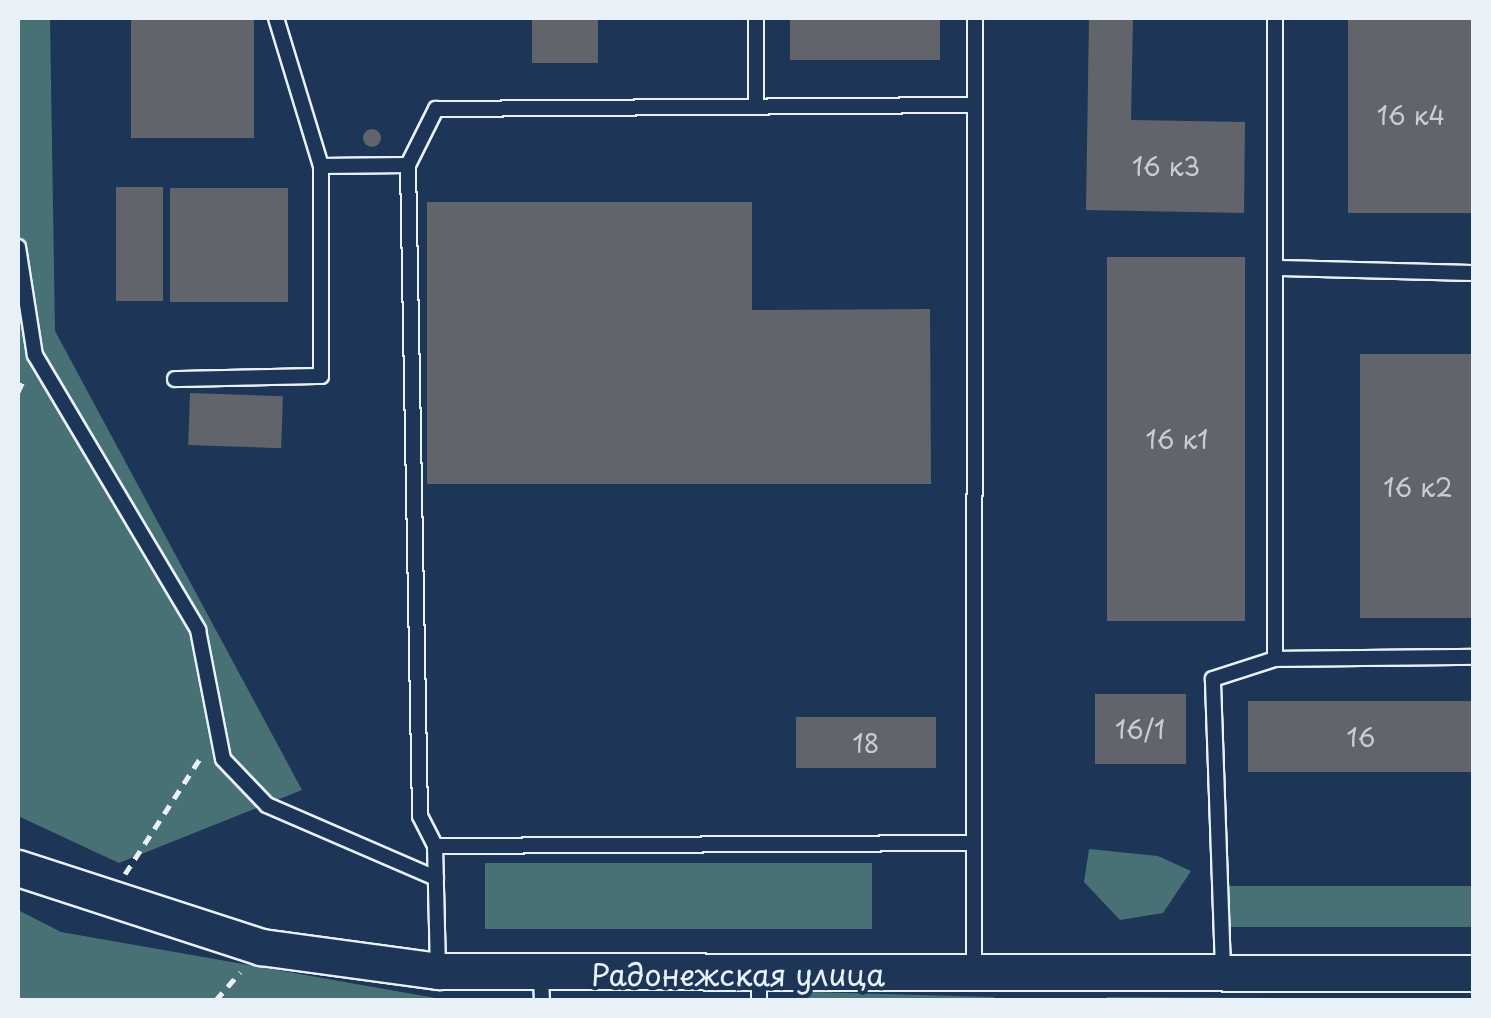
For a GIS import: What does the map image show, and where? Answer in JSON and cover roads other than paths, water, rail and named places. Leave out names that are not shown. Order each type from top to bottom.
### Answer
[{"type":"street","name":"Радонежская улица","points":[[18,868],[107,902],[261,947],[541,987],[759,988],[974,972],[1474,972]]},
{"type":"lane","points":[[175,378],[321,376],[321,166],[276,18]]},
{"type":"lane","points":[[756,18],[756,107]]},
{"type":"lane","points":[[974,972],[970,844],[975,18]]},
{"type":"lane","points":[[1275,18],[1276,659]]},
{"type":"lane","points":[[438,971],[436,846],[420,816],[408,164],[436,110],[975,105]]},
{"type":"lane","points":[[321,166],[408,164]]},
{"type":"lane","points":[[18,248],[36,355],[198,630],[223,759],[268,805],[436,878]]},
{"type":"lane","points":[[1278,268],[1474,273]]},
{"type":"lane","points":[[1223,969],[1213,679],[1276,659],[1474,657]]},
{"type":"lane","points":[[436,846],[970,844]]}]
